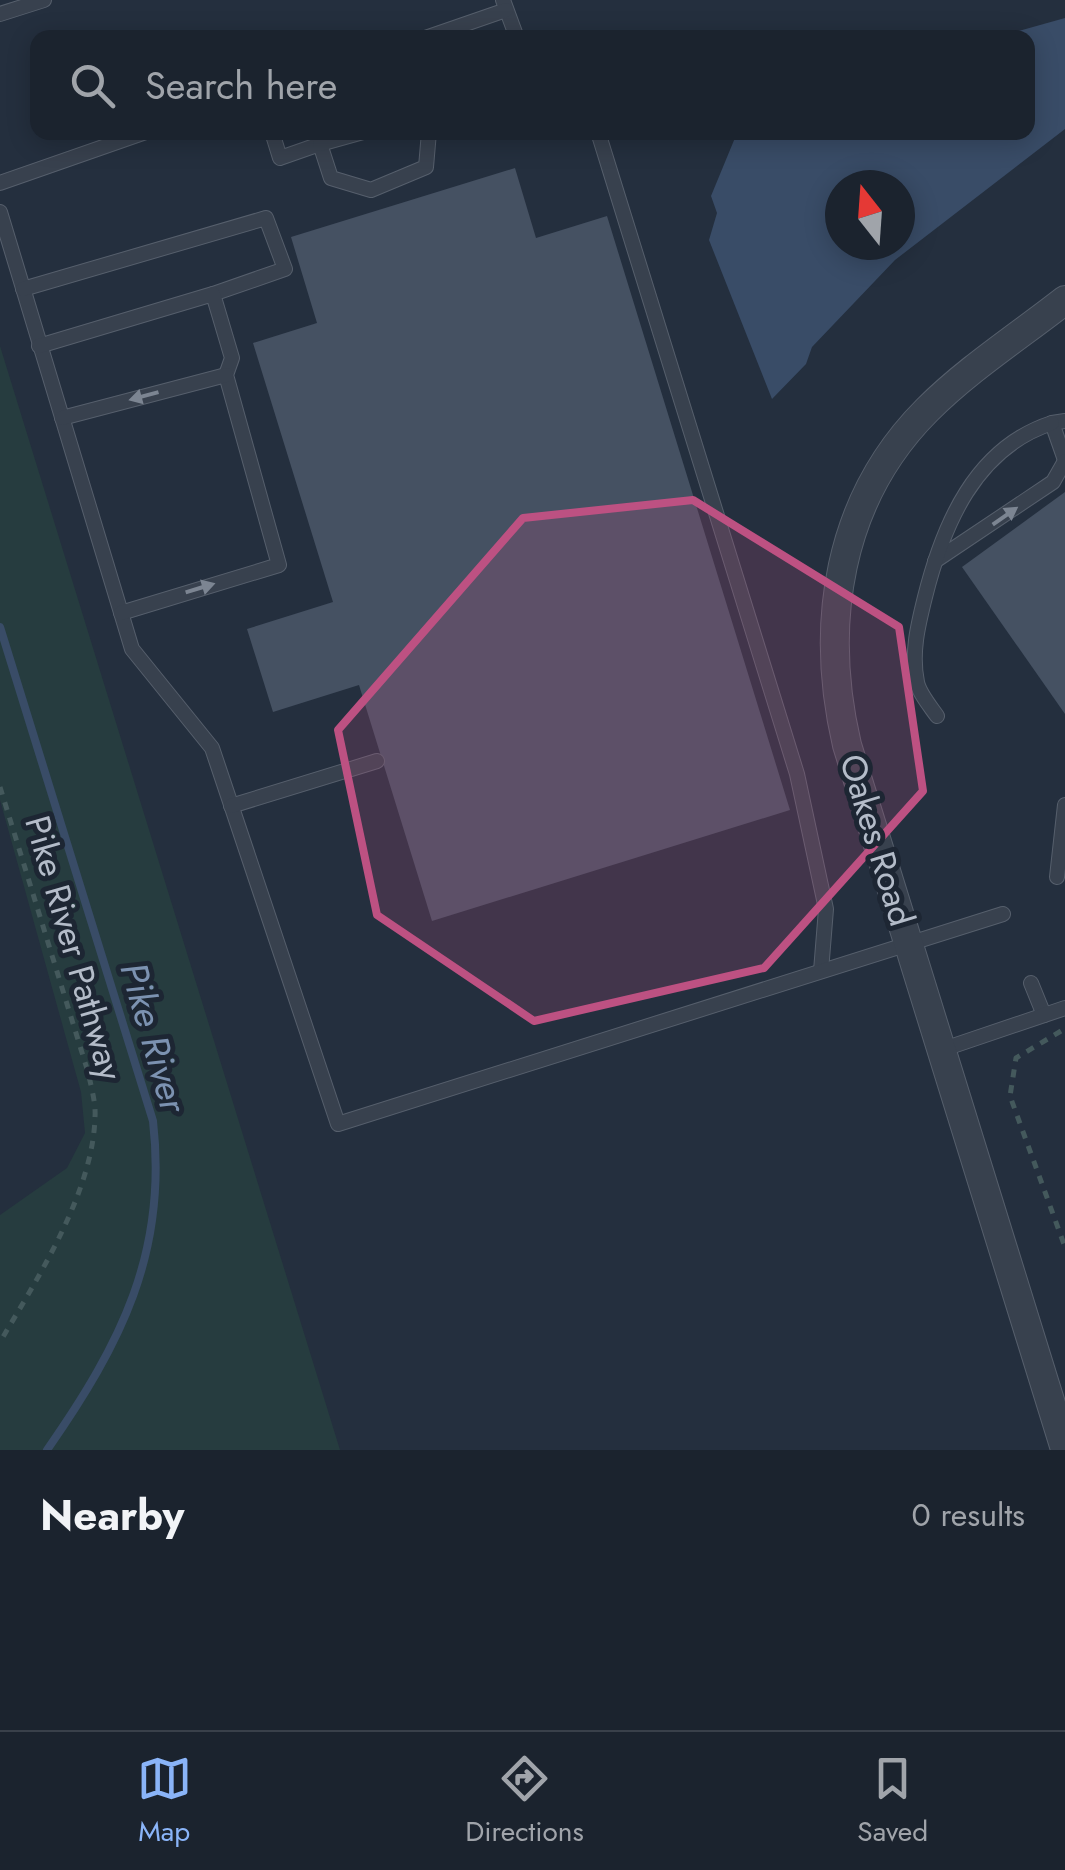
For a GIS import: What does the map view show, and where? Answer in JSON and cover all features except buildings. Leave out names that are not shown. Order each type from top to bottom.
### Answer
[{"type":"street","name":"Oakes Road","points":[[1065,300],[926,411],[877,476],[856,520],[841,567],[833,615],[836,696],[1065,1449]]},
{"type":"lane","points":[[0,14],[44,0]]},
{"type":"lane","points":[[444,30],[504,5],[514,30]]},
{"type":"lane","points":[[0,183],[123,140]]},
{"type":"lane","points":[[274,140],[280,158],[334,140]]},
{"type":"lane","points":[[320,144],[332,178],[371,190],[426,168],[429,140]]},
{"type":"lane","points":[[600,140],[797,774],[826,908],[822,971]]},
{"type":"lane","points":[[0,212],[132,649],[212,748],[338,1124],[1003,914]]},
{"type":"lane","points":[[24,289],[266,218],[285,269],[40,346]]},
{"type":"lane","points":[[121,613],[279,566],[226,375],[232,358],[213,294]]},
{"type":"lane","points":[[62,418],[226,375]]},
{"type":"lane","points":[[934,562],[1053,482],[1065,460],[1058,422],[1018,438],[982,470],[952,515],[934,562],[915,636],[917,685],[936,716]]},
{"type":"lane","points":[[231,806],[377,761]]},
{"type":"lane","points":[[1056,877],[1065,805]]},
{"type":"lane","points":[[1031,983],[1044,1015]]},
{"type":"lane","points":[[942,1050],[1065,1008]]},
{"type":"path","name":"Pike River Pathway","points":[[0,788],[88,1072],[96,1116],[89,1156],[54,1249],[0,1342]]},
{"type":"path","points":[[1065,1030],[1016,1058],[1010,1096],[1065,1248]]},
{"type":"highlighted area","points":[[693,500],[899,627],[923,791],[764,968],[534,1021],[377,915],[338,730],[523,518]]},
{"type":"green space","points":[[0,346],[340,1450],[0,1450],[0,1215],[67,1168],[85,1133],[81,1092],[0,800]]},
{"type":"water","points":[[1065,18],[1065,129],[915,245],[915,170],[825,170],[825,260],[895,260],[812,347],[806,364],[772,399],[709,240],[717,213],[711,196],[734,140],[1035,140],[1035,30],[1022,30]]},
{"type":"waterway","name":"Pike River","points":[[0,627],[153,1121],[156,1168],[146,1255],[133,1295],[97,1372],[47,1450]]}]
